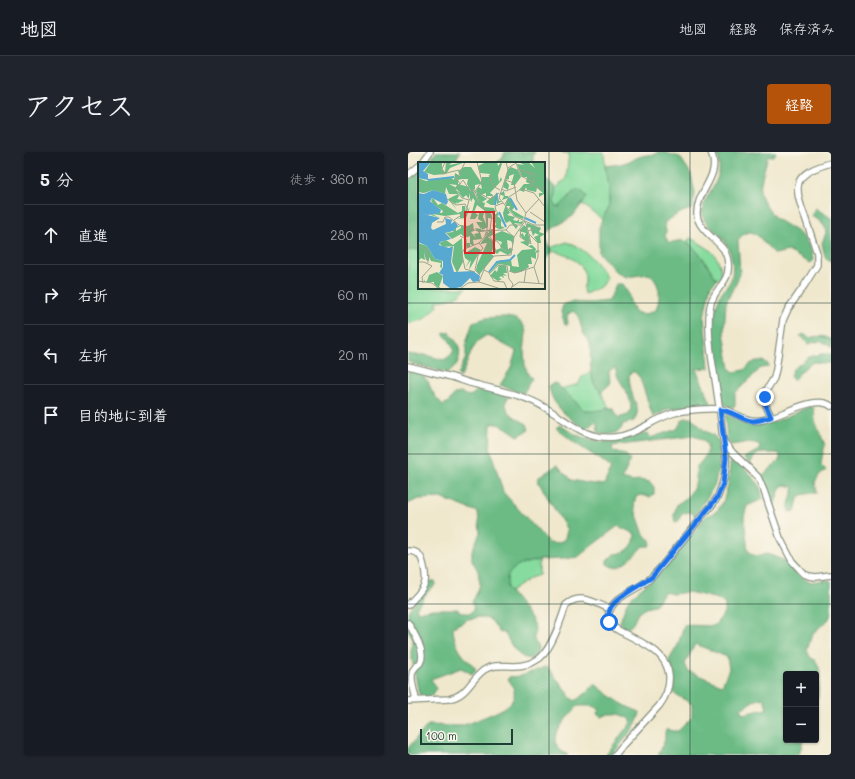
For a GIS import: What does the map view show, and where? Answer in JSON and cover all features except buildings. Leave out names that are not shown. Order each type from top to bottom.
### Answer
[{"type":"street","points":[[423,162],[430,152]]},
{"type":"street","points":[[615,755],[659,706],[667,693],[669,680],[666,664],[660,656],[643,643],[612,626],[609,622],[608,613],[612,605],[623,596],[652,577],[717,498],[723,484],[725,472],[726,458],[710,347],[709,324],[710,306],[713,296],[727,277],[729,271],[728,263],[723,250],[702,227],[697,216],[698,202],[713,171],[714,159],[711,152]]},
{"type":"street","points":[[771,417],[765,403],[765,397],[766,391],[774,378],[783,320],[788,309],[817,265],[818,261],[817,253],[799,203],[797,189],[798,184],[804,175],[809,171],[816,167],[831,163]]},
{"type":"street","points":[[408,175],[418,167]]},
{"type":"street","points":[[408,366],[501,390],[529,399],[558,415],[569,424],[589,435],[602,438],[627,435],[656,420],[688,411],[726,410],[753,421],[762,420],[810,403],[827,403],[831,406]]},
{"type":"street","points":[[724,442],[733,453],[758,477],[764,490],[780,538],[792,561],[804,574],[809,576],[831,575]]},
{"type":"street","points":[[408,551],[416,552],[420,555],[425,570],[425,582],[408,605]]},
{"type":"street","points":[[408,701],[455,698],[461,695],[483,671],[489,667],[521,666],[536,661],[542,657],[554,638],[566,605],[570,601],[575,599],[592,601],[610,610]]},
{"type":"street","points":[[408,623],[415,634],[423,656],[421,662],[414,669],[412,674],[416,700]]},
{"type":"green space","points":[[436,152],[460,152],[455,162],[429,162]]},
{"type":"green space","points":[[505,152],[535,152],[533,155],[533,162],[498,162],[502,159]]},
{"type":"green space","points":[[562,152],[604,152],[609,187],[609,207],[602,219],[582,204],[587,197],[574,191],[559,207],[555,205],[555,189],[566,179],[569,153]]},
{"type":"green space","points":[[657,152],[663,152],[680,157],[691,174],[695,193],[692,209],[677,214],[664,223],[666,231],[665,236],[669,243],[684,241],[688,243],[702,258],[717,280],[711,285],[704,317],[709,368],[696,369],[711,403],[708,405],[668,409],[653,417],[640,378],[635,372],[632,372],[629,375],[629,380],[632,394],[637,406],[634,421],[623,424],[621,429],[616,433],[600,434],[598,433],[596,422],[586,429],[573,421],[562,411],[554,400],[549,386],[553,383],[557,384],[585,411],[614,409],[618,418],[628,415],[631,411],[629,396],[618,377],[615,367],[609,371],[610,384],[601,392],[594,384],[591,372],[590,345],[583,332],[578,316],[573,311],[567,315],[568,324],[565,324],[561,312],[563,305],[571,302],[589,303],[609,301],[616,284],[622,284],[628,293],[631,305],[636,312],[644,315],[656,310],[659,300],[659,290],[656,282],[649,274],[626,277],[617,273],[599,253],[599,228],[609,207],[609,187],[605,166],[622,164],[642,156],[655,155]]},
{"type":"green space","points":[[716,152],[776,152],[774,156],[768,156],[764,169],[760,192],[761,195],[767,208],[775,218],[796,231],[804,238],[811,249],[813,260],[810,263],[788,251],[775,254],[760,237],[750,232],[742,235],[738,240],[740,274],[726,303],[724,332],[730,369],[734,372],[744,370],[756,361],[763,361],[768,364],[768,367],[761,368],[735,393],[735,406],[730,407],[724,404],[722,399],[713,327],[719,298],[732,278],[732,263],[730,251],[725,242],[719,234],[707,224],[702,214],[705,202],[715,184],[719,171],[719,160]]},
{"type":"green space","points":[[418,172],[418,250],[408,251],[408,179]]},
{"type":"green space","points":[[545,178],[555,187],[556,195],[554,201],[555,205],[559,207],[574,191],[581,190],[587,197],[573,216],[545,233]]},
{"type":"green space","points":[[815,208],[831,218],[831,261],[825,257],[822,243],[826,233],[825,227],[811,216]]},
{"type":"green space","points":[[545,236],[552,253],[545,260]]},
{"type":"green space","points":[[690,238],[707,248],[717,258],[722,276],[717,280],[703,258],[687,241]]},
{"type":"green space","points":[[567,242],[580,248],[599,267],[607,279],[600,287],[585,294],[583,288],[585,279],[582,267],[569,256],[552,251],[550,248]]},
{"type":"green space","points":[[418,250],[418,289],[465,289],[453,298],[437,301],[437,307],[424,319],[408,324],[408,251]]},
{"type":"green space","points":[[504,317],[516,319],[521,322],[524,327],[526,333],[524,351],[525,365],[528,374],[532,378],[523,394],[500,385],[511,368],[516,351],[487,335],[479,340],[472,350],[461,377],[458,375],[466,357],[467,340],[473,322],[486,318]]},
{"type":"green space","points":[[449,332],[457,343],[460,351],[457,364],[448,373],[408,362],[408,353],[412,355],[425,355],[444,360],[451,355],[454,350],[449,340],[443,334]]},
{"type":"green space","points":[[804,334],[809,338],[820,336],[829,338],[831,340],[831,348],[823,342],[808,344],[800,336]]},
{"type":"green space","points":[[821,354],[831,354],[831,363],[812,363],[793,380],[790,376],[793,369],[809,357]]},
{"type":"green space","points":[[408,370],[419,372],[428,381],[435,396],[443,405],[449,402],[454,394],[461,393],[468,396],[472,395],[478,390],[504,395],[509,398],[506,400],[507,409],[512,415],[527,424],[529,430],[518,436],[509,429],[498,424],[491,424],[490,448],[503,492],[549,543],[557,544],[562,542],[567,530],[539,483],[538,478],[557,465],[572,480],[604,485],[611,468],[556,428],[560,425],[586,439],[608,442],[624,440],[647,433],[650,438],[677,429],[683,419],[692,418],[705,431],[713,435],[718,440],[720,459],[715,484],[695,515],[690,512],[685,513],[681,516],[678,522],[675,523],[674,515],[677,504],[692,490],[696,480],[696,467],[707,453],[707,446],[705,442],[693,436],[612,446],[613,452],[625,454],[630,461],[622,479],[633,482],[639,480],[650,482],[654,487],[654,494],[650,497],[640,495],[636,497],[634,504],[643,532],[650,540],[650,546],[643,546],[621,566],[613,567],[607,564],[607,561],[614,554],[623,553],[630,548],[634,542],[635,534],[618,526],[578,557],[539,560],[518,565],[508,574],[507,588],[531,618],[534,624],[535,630],[533,638],[538,648],[537,654],[531,658],[522,656],[514,650],[504,632],[500,633],[491,620],[480,617],[468,619],[453,627],[454,634],[461,652],[476,670],[472,674],[461,668],[431,679],[436,689],[433,695],[428,697],[419,694],[411,654],[412,636],[408,631],[408,611],[431,581],[435,581],[436,584],[426,594],[416,608],[418,612],[433,609],[457,609],[463,613],[471,613],[474,609],[472,602],[480,584],[478,571],[472,560],[472,551],[480,533],[478,512],[441,498],[418,499],[408,504]]},
{"type":"green space","points":[[591,372],[594,384],[601,392],[609,408],[592,412],[585,411],[561,389],[576,385],[582,377]]},
{"type":"green space","points":[[810,406],[814,408],[815,421],[825,445],[821,465],[826,470],[820,474],[815,482],[817,493],[801,495],[798,499],[795,511],[789,512],[789,504],[794,487],[784,485],[780,488],[774,506],[763,476],[780,459],[780,454],[760,453],[755,456],[750,464],[744,458],[759,450],[760,445],[742,443],[731,445],[727,440],[725,415],[742,423],[760,425],[777,421]]},
{"type":"green space","points":[[730,455],[733,455],[759,484],[763,499],[747,506],[744,517],[748,551],[755,556],[767,554],[789,563],[799,576],[809,582],[826,580],[831,581],[831,613],[829,619],[813,633],[807,650],[810,657],[816,661],[819,668],[820,673],[819,684],[819,671],[783,671],[783,743],[802,743],[799,755],[658,755],[665,740],[665,732],[667,729],[678,731],[692,717],[692,704],[673,693],[674,681],[669,660],[678,645],[684,625],[714,626],[723,614],[725,604],[718,599],[688,592],[673,594],[664,592],[655,606],[642,610],[638,614],[630,627],[623,627],[620,622],[629,599],[656,576],[686,539],[696,530],[705,517],[717,511],[723,502],[728,485]],"holes":[[[695,644],[727,657],[729,669],[722,685],[688,671],[685,664]],[[764,698],[767,709],[742,714],[741,709],[753,701]]]},
{"type":"green space","points":[[539,560],[539,575],[530,578],[510,592],[507,588],[508,574],[518,565]]},
{"type":"green space","points":[[545,667],[548,668],[575,701],[595,684],[619,702],[640,712],[633,728],[612,755],[606,755],[629,726],[631,722],[630,719],[616,714],[609,714],[601,717],[597,714],[599,709],[587,706],[578,706],[565,720],[556,738],[560,750],[568,755],[408,755],[408,748],[428,725],[459,726],[473,722],[503,709],[513,700],[513,687],[508,679],[509,677],[520,676]]},
{"type":"route","points":[[609,622],[608,613],[612,605],[652,577],[717,498],[723,484],[726,458],[720,410],[726,410],[753,421],[762,420],[771,417],[766,408],[765,397]]}]
